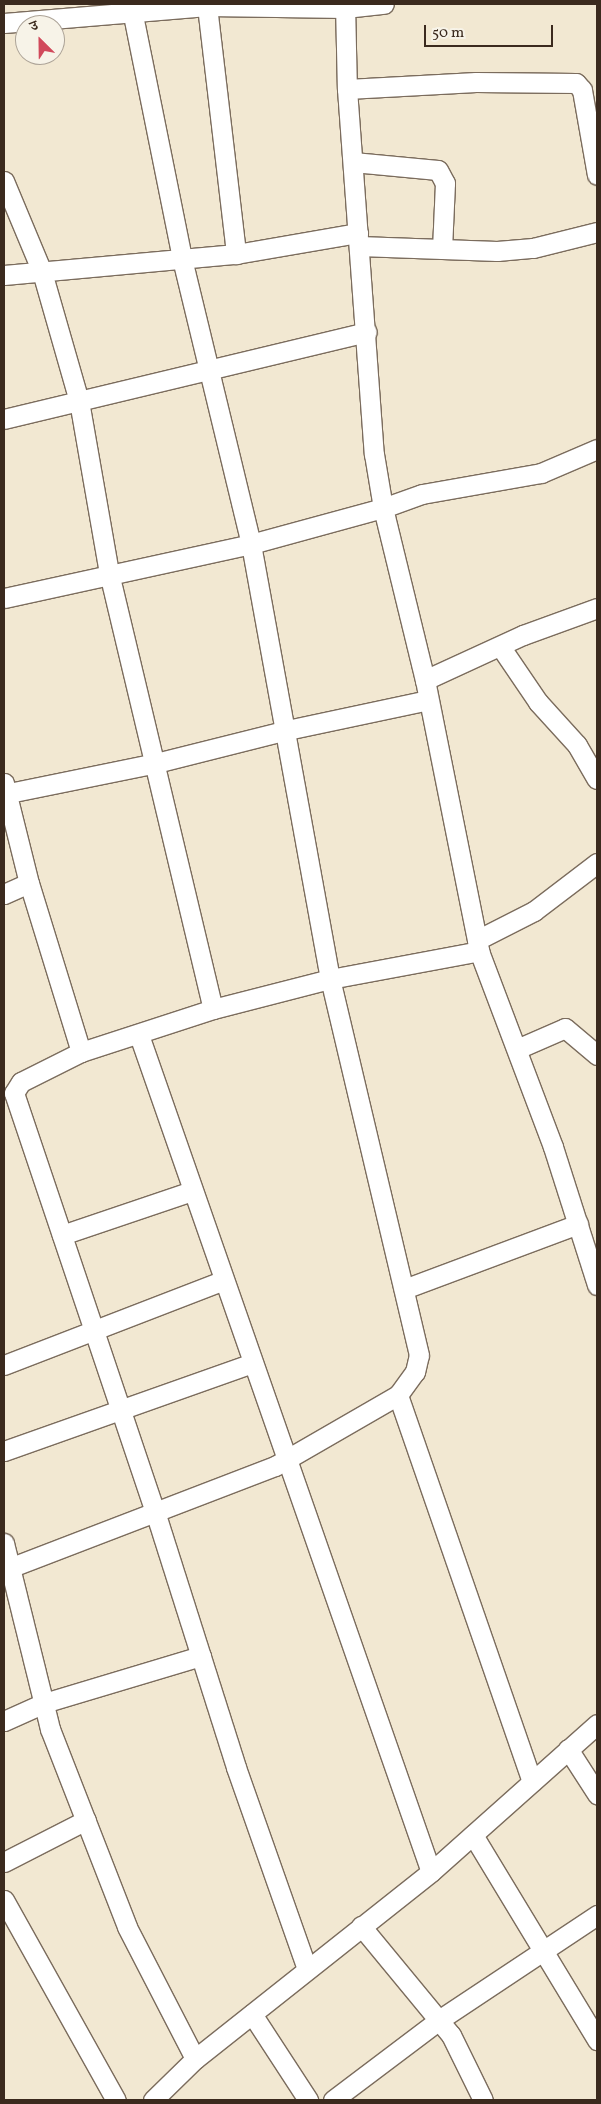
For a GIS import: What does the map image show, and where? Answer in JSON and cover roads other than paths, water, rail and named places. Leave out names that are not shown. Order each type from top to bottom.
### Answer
[{"type":"street","points":[[4,23],[131,7],[345,6],[384,4]]},
{"type":"street","points":[[207,6],[236,254]]},
{"type":"street","points":[[345,6],[347,89],[367,332],[374,454],[383,508],[426,680],[428,700],[478,945],[517,1049],[578,1224],[597,1285]]},
{"type":"street","points":[[7,1569],[156,1512],[289,1458],[398,1395],[415,1372],[419,1355],[330,979],[287,730],[251,544],[182,258],[131,7]]},
{"type":"street","points":[[347,89],[476,82],[576,83],[582,90],[597,175]]},
{"type":"street","points":[[353,162],[438,170],[445,183],[442,249]]},
{"type":"street","points":[[4,181],[42,272],[79,401],[109,573],[152,764],[213,1010]]},
{"type":"street","points":[[4,275],[236,254],[359,239],[442,249],[497,251],[533,248],[597,232]]},
{"type":"street","points":[[4,419],[207,368],[367,332]]},
{"type":"street","points":[[4,598],[109,573],[251,544],[383,508],[422,494],[541,473],[597,449]]},
{"type":"street","points":[[426,680],[500,646],[597,608]]},
{"type":"street","points":[[500,646],[538,702],[577,744],[597,780]]},
{"type":"street","points":[[81,1052],[29,883],[4,790],[152,764],[287,730],[428,700]]},
{"type":"street","points":[[307,1969],[236,1766],[156,1512],[14,1093],[21,1082],[81,1052],[213,1010],[330,979],[478,945],[534,911],[597,863]]},
{"type":"street","points":[[4,894],[29,883]]},
{"type":"street","points":[[517,1049],[565,1028],[597,1056]]},
{"type":"street","points":[[138,1035],[222,1281],[289,1458],[431,1872]]},
{"type":"street","points":[[62,1235],[192,1191]]},
{"type":"street","points":[[404,1289],[578,1224]]},
{"type":"street","points":[[4,1365],[222,1281]]},
{"type":"street","points":[[4,1451],[121,1412],[253,1363]]},
{"type":"street","points":[[398,1395],[532,1781]]},
{"type":"street","points":[[4,1543],[7,1569],[50,1729],[127,1927],[195,2059]]},
{"type":"street","points":[[4,1720],[44,1703],[201,1656]]},
{"type":"street","points":[[153,2100],[195,2059],[431,1872],[597,1724]]},
{"type":"street","points":[[568,1749],[597,1794]]},
{"type":"street","points":[[4,1862],[86,1820]]},
{"type":"street","points":[[473,1835],[597,2040]]},
{"type":"street","points":[[4,1900],[116,2100]]},
{"type":"street","points":[[333,2100],[439,2020],[597,1915]]},
{"type":"street","points":[[361,1926],[451,2035],[483,2100]]},
{"type":"street","points":[[252,2014],[308,2100]]}]
